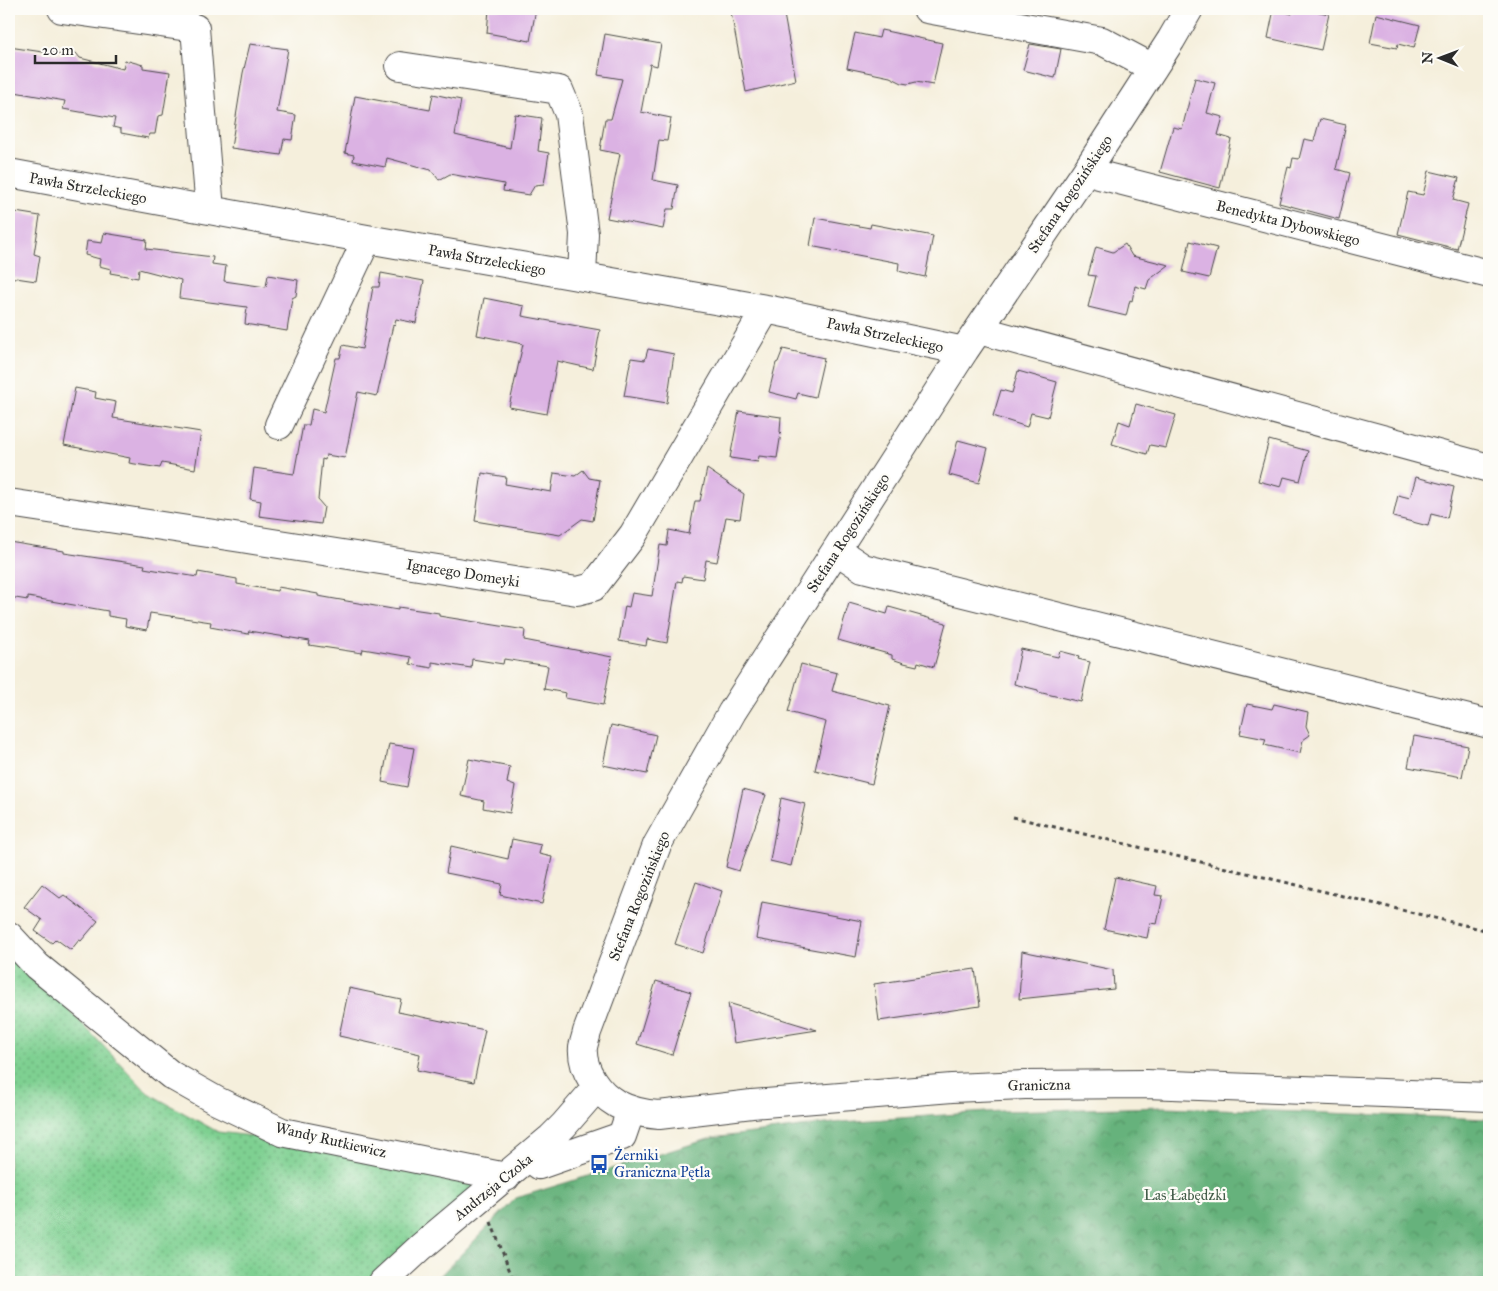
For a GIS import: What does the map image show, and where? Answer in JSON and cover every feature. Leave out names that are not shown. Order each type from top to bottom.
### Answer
[{"type":"street","points":[[62,9],[195,28],[210,210]]},
{"type":"street","points":[[927,9],[1102,41],[1153,68]]},
{"type":"street","name":"Stefana Rogozińskiego","points":[[597,1087],[589,1075],[584,1062],[583,1048],[587,1032],[656,846],[732,712],[972,341],[1087,170],[1153,68],[1188,9]]},
{"type":"street","points":[[400,66],[560,90],[569,114],[584,234],[582,276]]},
{"type":"street","name":"Benedykta Dybowskiego","points":[[1087,170],[1107,178],[1489,274]]},
{"type":"street","name":"Pawła Strzeleckiego","points":[[9,173],[367,239],[766,309],[972,341],[1489,468]]},
{"type":"street","points":[[279,425],[367,239]]},
{"type":"street","name":"Ignacego Domeyki","points":[[9,503],[577,591],[592,587],[633,535],[766,309]]},
{"type":"street","points":[[836,550],[863,568],[1489,724]]},
{"type":"street","name":"Wandy Rutkiewicz","points":[[9,936],[38,966],[171,1075],[217,1102],[282,1132],[506,1177]]},
{"type":"street","name":"Graniczna","points":[[597,1087],[612,1101],[631,1110],[645,1114],[672,1115],[752,1104],[952,1088],[1025,1085],[1146,1084],[1489,1097]]},
{"type":"street","name":"Andrzeja Czoka","points":[[383,1282],[421,1247],[530,1157],[564,1125],[597,1087]]},
{"type":"street","points":[[530,1157],[539,1166],[622,1136],[631,1110]]},
{"type":"path","points":[[1013,816],[1489,930]]},
{"type":"path","points":[[481,1196],[514,1282]]},
{"type":"green space","points":[[9,947],[148,1093],[218,1132],[502,1166],[389,1282],[9,1282]]},
{"type":"green space","name":"Las Łabędzki","points":[[1165,1107],[1489,1119],[1489,1282],[434,1282],[516,1198],[712,1138],[842,1122],[1001,1111]]},
{"type":"building","points":[[489,9],[536,9],[530,41],[487,33]]},
{"type":"building","points":[[748,9],[783,9],[796,80],[746,92],[731,12]]},
{"type":"building","points":[[1274,9],[1292,14],[1293,9],[1306,9],[1329,14],[1321,50],[1268,38]]},
{"type":"building","points":[[1376,14],[1420,25],[1414,48],[1398,44],[1397,48],[1370,43]]},
{"type":"building","points":[[881,30],[942,43],[933,85],[916,82],[902,83],[890,77],[847,68],[855,33],[879,38]]},
{"type":"building","points":[[605,34],[661,44],[657,66],[650,64],[641,112],[671,118],[667,141],[659,140],[653,180],[678,185],[674,209],[667,209],[663,229],[607,218],[620,154],[600,150],[605,119],[611,119],[622,79],[598,75]]},
{"type":"building","points":[[250,44],[288,49],[277,112],[296,115],[292,140],[284,139],[281,155],[231,148],[243,73]]},
{"type":"building","points":[[1030,44],[1061,49],[1055,78],[1023,70]]},
{"type":"building","points":[[9,47],[63,55],[67,51],[76,53],[80,58],[123,69],[125,60],[143,65],[143,68],[170,72],[163,115],[158,116],[155,134],[150,134],[148,138],[121,133],[121,129],[113,127],[115,118],[63,109],[65,101],[9,91]]},
{"type":"building","points":[[1195,78],[1215,83],[1207,113],[1223,117],[1218,135],[1231,139],[1220,188],[1160,172],[1173,127],[1182,129]]},
{"type":"building","points":[[433,94],[461,100],[455,135],[510,148],[515,114],[542,118],[538,151],[549,153],[544,184],[535,185],[529,195],[503,191],[504,184],[450,174],[439,180],[431,170],[387,158],[385,167],[353,161],[354,155],[345,153],[355,96],[430,110]]},
{"type":"building","points":[[1320,119],[1346,125],[1336,169],[1350,173],[1339,219],[1279,203],[1288,167],[1291,168],[1293,158],[1299,159],[1304,139],[1314,141]]},
{"type":"building","points":[[1429,171],[1459,178],[1453,200],[1468,204],[1457,249],[1398,234],[1408,192],[1423,195]]},
{"type":"building","points":[[9,211],[40,216],[34,254],[40,256],[36,281],[9,277]]},
{"type":"building","points":[[815,218],[870,228],[871,224],[933,236],[925,277],[898,271],[899,263],[810,246]]},
{"type":"building","points":[[104,233],[147,240],[146,249],[213,257],[212,264],[226,266],[224,281],[266,287],[268,275],[298,280],[296,296],[292,298],[287,331],[245,324],[247,307],[179,298],[181,280],[139,269],[138,278],[110,273],[111,269],[99,266],[100,259],[85,255],[87,241],[102,243]]},
{"type":"building","points":[[1190,241],[1217,248],[1209,278],[1183,272]]},
{"type":"building","points":[[1125,244],[1132,256],[1169,265],[1149,280],[1146,289],[1135,286],[1126,316],[1088,307],[1096,276],[1088,275],[1096,247],[1113,252]]},
{"type":"building","points":[[381,273],[424,281],[416,323],[396,319],[377,396],[358,392],[345,458],[326,455],[325,460],[322,459],[318,500],[324,507],[321,524],[259,516],[261,501],[250,499],[254,468],[294,474],[303,425],[309,425],[312,409],[324,412],[336,358],[340,358],[343,345],[362,349],[373,287],[379,287]]},
{"type":"building","points":[[484,298],[524,306],[522,316],[600,330],[593,369],[557,361],[547,414],[509,407],[523,344],[477,335]]},
{"type":"building","points":[[648,349],[674,354],[667,403],[624,396],[631,358],[645,360]]},
{"type":"building","points":[[783,349],[824,358],[815,397],[798,393],[796,399],[769,392],[776,363]]},
{"type":"building","points":[[1018,371],[1057,382],[1048,417],[1031,413],[1027,427],[993,416],[1001,390],[1012,393]]},
{"type":"building","points":[[75,388],[96,392],[95,398],[116,402],[113,418],[201,432],[195,469],[162,463],[160,468],[129,463],[130,458],[64,445]]},
{"type":"building","points":[[1136,404],[1176,415],[1166,448],[1150,445],[1147,454],[1112,444],[1119,421],[1130,425]]},
{"type":"building","points":[[739,411],[781,417],[781,433],[777,458],[759,456],[758,462],[730,458]]},
{"type":"building","points":[[958,440],[988,448],[979,483],[949,475]]},
{"type":"building","points":[[1269,440],[1308,451],[1300,481],[1284,477],[1281,487],[1258,481]]},
{"type":"building","points":[[707,469],[744,494],[740,519],[726,517],[717,562],[706,560],[703,579],[683,576],[682,582],[677,581],[667,643],[647,639],[646,646],[619,641],[625,606],[629,607],[632,593],[652,596],[660,545],[667,546],[669,530],[689,534],[695,501],[700,501]]},
{"type":"building","points":[[583,470],[589,478],[600,480],[593,521],[582,519],[560,535],[475,521],[482,473],[506,477],[505,484],[551,492],[554,473],[575,476]]},
{"type":"building","points":[[1416,477],[1454,487],[1447,518],[1431,514],[1428,526],[1393,517],[1398,495],[1410,498]]},
{"type":"building","points":[[9,542],[64,551],[64,553],[145,565],[144,568],[197,577],[198,572],[237,579],[237,584],[277,591],[278,587],[398,610],[398,607],[439,613],[439,616],[525,630],[524,640],[612,657],[603,705],[565,698],[566,693],[544,689],[548,666],[504,659],[503,664],[472,659],[471,668],[432,662],[432,668],[410,664],[411,657],[363,649],[362,653],[309,645],[310,641],[249,631],[248,634],[210,627],[211,622],[150,613],[147,630],[125,626],[126,619],[108,616],[108,611],[28,597],[28,600],[9,597]]},
{"type":"building","points":[[849,603],[887,614],[889,607],[946,623],[934,667],[918,662],[917,666],[904,663],[892,659],[892,655],[838,640]]},
{"type":"building","points":[[1021,649],[1058,657],[1060,651],[1079,656],[1078,659],[1090,662],[1081,702],[1014,684]]},
{"type":"building","points":[[801,664],[837,673],[832,691],[890,706],[872,784],[815,770],[826,722],[788,712]]},
{"type":"building","points":[[1247,704],[1272,709],[1274,704],[1308,712],[1306,726],[1310,735],[1303,740],[1300,753],[1264,745],[1266,739],[1240,734]]},
{"type":"building","points":[[611,725],[656,735],[647,774],[603,765]]},
{"type":"building","points":[[1414,736],[1468,746],[1462,777],[1408,767]]},
{"type":"building","points":[[389,744],[414,748],[407,787],[382,782]]},
{"type":"building","points":[[469,759],[510,767],[507,783],[515,786],[510,813],[483,808],[484,801],[461,796]]},
{"type":"building","points":[[743,789],[766,795],[739,871],[726,867]]},
{"type":"building","points":[[781,798],[805,804],[791,866],[770,861]]},
{"type":"building","points":[[512,839],[541,845],[539,854],[552,857],[542,904],[500,895],[502,884],[446,873],[451,846],[508,859]]},
{"type":"building","points":[[1115,877],[1157,886],[1155,895],[1163,896],[1157,924],[1150,923],[1147,938],[1104,929]]},
{"type":"building","points":[[696,882],[722,891],[703,953],[675,944]]},
{"type":"building","points":[[42,884],[60,898],[64,895],[98,921],[71,950],[56,939],[52,943],[35,931],[42,920],[24,907]]},
{"type":"building","points":[[762,902],[862,921],[856,957],[756,939]]},
{"type":"building","points":[[1022,951],[1113,970],[1114,989],[1019,999]]},
{"type":"building","points":[[975,969],[980,1006],[879,1021],[874,984]]},
{"type":"building","points":[[656,981],[691,992],[672,1055],[637,1044]]},
{"type":"building","points":[[349,988],[401,999],[398,1012],[485,1030],[474,1082],[417,1070],[420,1054],[339,1036]]},
{"type":"building","points":[[728,1003],[817,1030],[734,1043]]},
{"type":"place","name":"Żerniki Graniczna Pętla","points":[[599,1164]]}]
